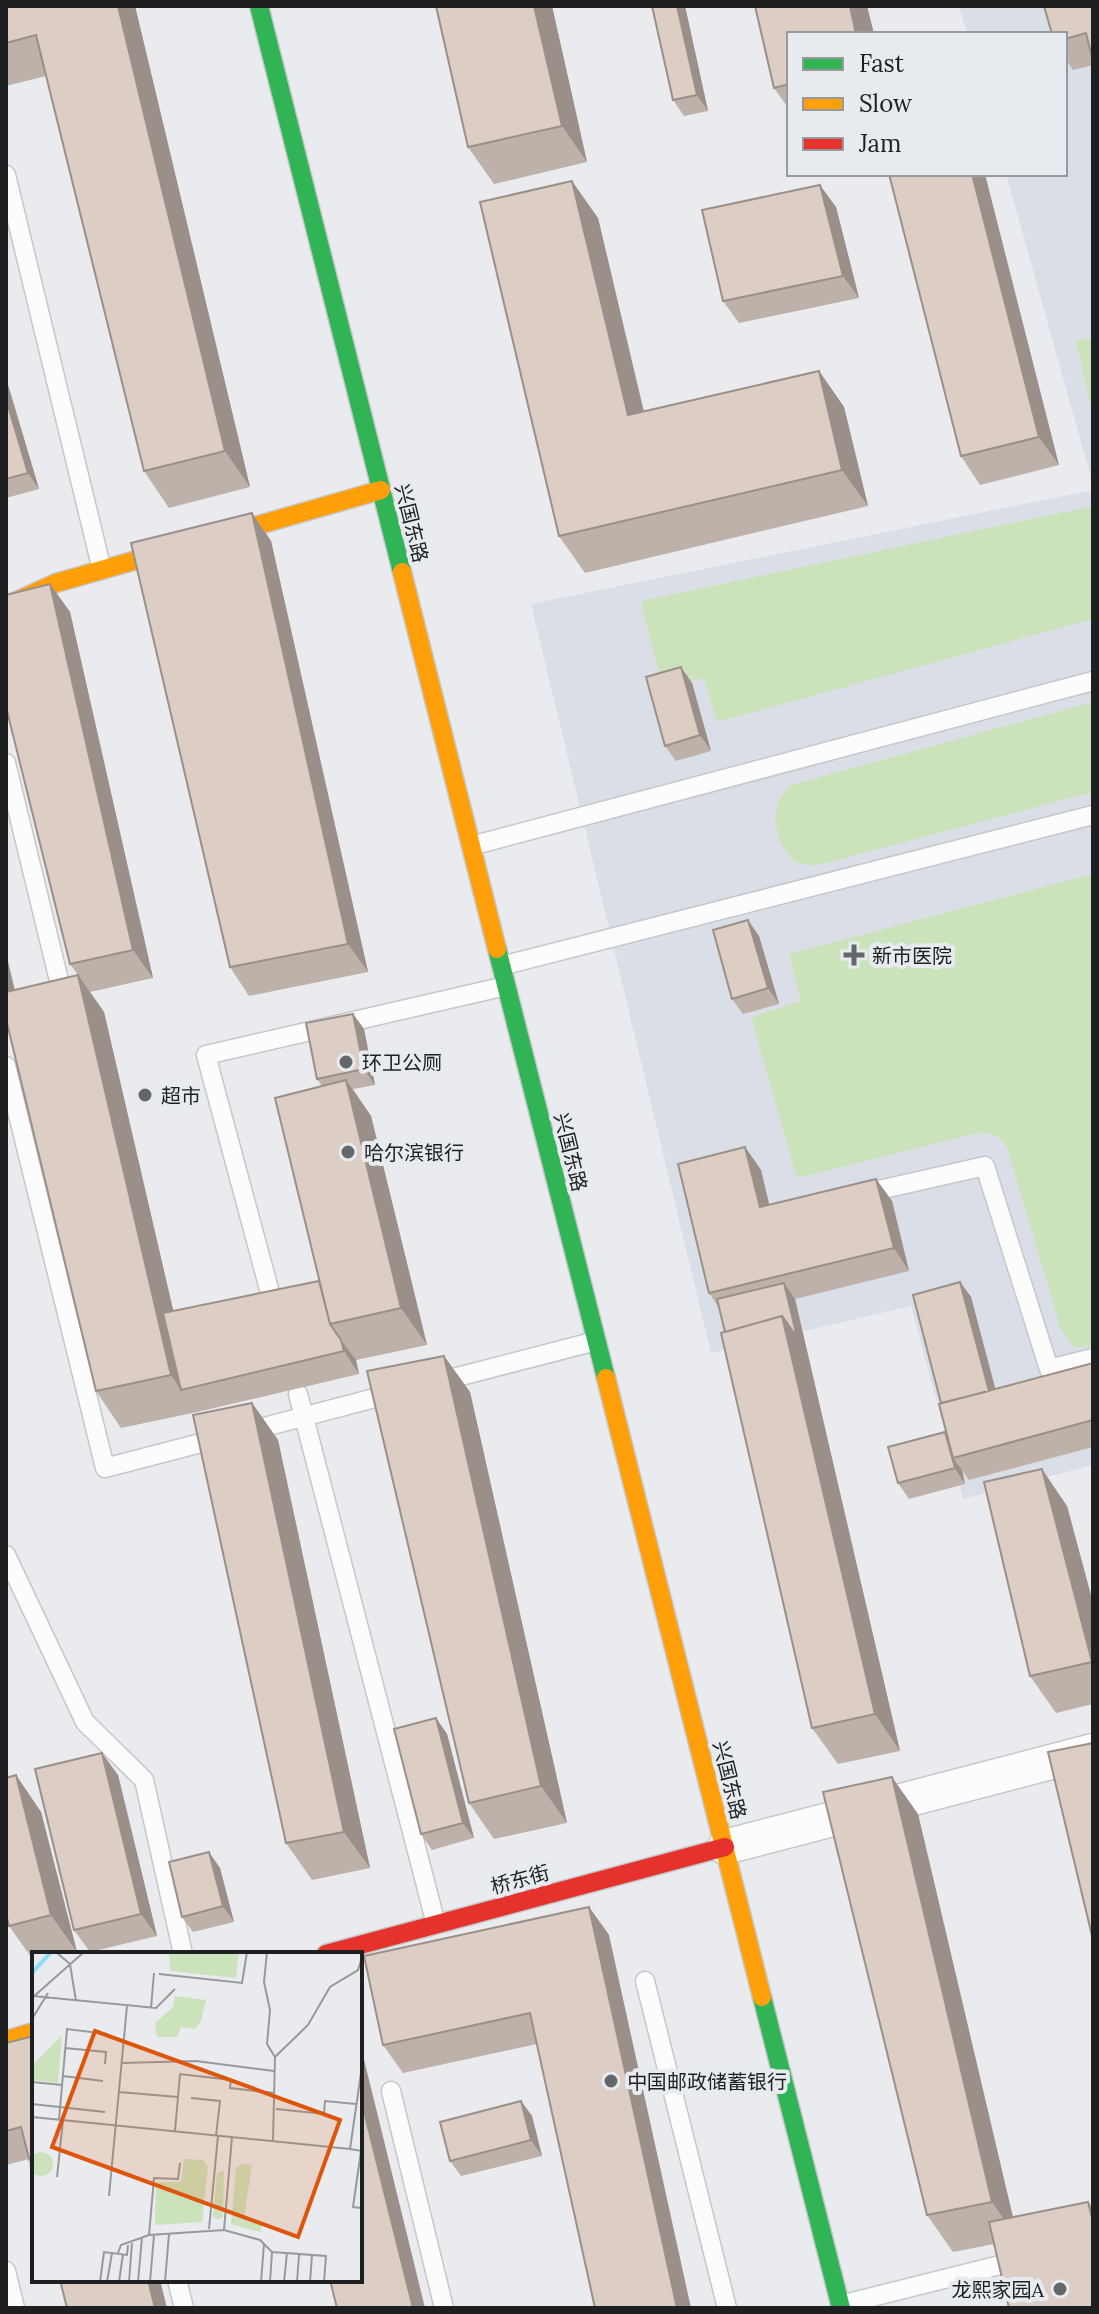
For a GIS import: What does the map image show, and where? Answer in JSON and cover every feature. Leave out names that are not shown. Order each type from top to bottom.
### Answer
[{"type":"main road","name":"兴国东路","points":[[259,6],[840,2306]]},
{"type":"main road","points":[[6,606],[56,583],[381,490]]},
{"type":"main road","name":"桥东街","points":[[333,1952],[725,1847]]},
{"type":"main road","points":[[6,2040],[32,2033]]},
{"type":"street","points":[[725,1847],[1093,1751]]},
{"type":"lane","points":[[6,175],[102,570]]},
{"type":"lane","points":[[471,846],[1093,681]]},
{"type":"lane","points":[[6,763],[68,1014],[52,1018]]},
{"type":"lane","points":[[501,966],[1093,815]]},
{"type":"lane","points":[[273,1304],[206,1055],[506,986]]},
{"type":"lane","points":[[6,1066],[105,1468],[596,1341]]},
{"type":"lane","points":[[845,1198],[985,1166],[1049,1369],[1093,1358]]},
{"type":"lane","points":[[298,1394],[436,1924]]},
{"type":"lane","points":[[6,1555],[85,1722],[144,1780],[183,1952]]},
{"type":"lane","points":[[645,1981],[727,2308]]},
{"type":"lane","points":[[391,2091],[444,2308]]},
{"type":"lane","points":[[840,2306],[1034,2257]]},
{"type":"lane","points":[[6,2271],[15,2308]]},
{"type":"lane","points":[[178,2282],[184,2308]]},
{"type":"shaded area","points":[[959,6],[1093,6],[1093,485],[1007,176],[1067,176],[1067,32],[966,32]]},
{"type":"shaded area","name":"新市医院","points":[[1093,490],[1093,1465],[963,1499],[911,1306],[711,1353],[531,604]]},
{"type":"green space","points":[[1093,338],[1093,418],[1076,340]]},
{"type":"green space","points":[[1093,506],[1093,619],[717,722],[704,678],[663,688],[641,601]]},
{"type":"green space","points":[[1093,702],[1093,792],[814,866],[794,861],[782,845],[776,829],[777,806],[791,785]]},
{"type":"green space","points":[[1093,874],[1093,1346],[1075,1348],[1061,1330],[1007,1147],[997,1136],[983,1132],[797,1178],[751,1017],[801,1001],[789,954]]},
{"type":"building","points":[[6,6],[118,6],[225,451],[144,471],[36,35],[6,43]]},
{"type":"building","points":[[436,6],[534,6],[562,126],[468,147]]},
{"type":"building","points":[[652,6],[677,6],[697,95],[673,100]]},
{"type":"building","points":[[755,6],[850,6],[856,32],[787,32],[787,85],[774,88]]},
{"type":"building","points":[[1044,6],[1093,6],[1093,61],[1086,33],[1067,38],[1067,32],[1051,32]]},
{"type":"building","points":[[890,176],[973,176],[1039,437],[961,456]]},
{"type":"building","points":[[572,181],[628,415],[819,371],[842,470],[559,536],[480,202]]},
{"type":"building","points":[[820,185],[843,276],[723,301],[702,210]]},
{"type":"building","points":[[6,399],[28,473],[6,479]]},
{"type":"building","points":[[252,513],[348,944],[230,967],[131,543]]},
{"type":"building","points":[[50,584],[133,950],[70,964],[6,707],[6,595]]},
{"type":"building","points":[[681,667],[700,735],[665,746],[646,677]]},
{"type":"building","points":[[748,920],[768,988],[732,999],[713,930]]},
{"type":"building","points":[[78,975],[171,1375],[96,1391],[6,1019],[6,992]]},
{"type":"building","points":[[353,1014],[364,1069],[317,1079],[306,1023]]},
{"type":"building","points":[[346,1080],[401,1308],[330,1324],[275,1098]]},
{"type":"building","points":[[745,1147],[760,1207],[876,1179],[894,1248],[709,1293],[678,1164]]},
{"type":"building","points":[[319,1281],[330,1324],[341,1340],[344,1351],[181,1390],[163,1313]]},
{"type":"building","points":[[960,1282],[989,1391],[941,1403],[913,1295]]},
{"type":"building","points":[[784,1283],[797,1337],[782,1316],[725,1332],[717,1299]]},
{"type":"building","points":[[782,1316],[875,1714],[812,1728],[721,1333]]},
{"type":"building","points":[[444,1356],[541,1786],[469,1803],[367,1371]]},
{"type":"building","points":[[1093,1363],[1093,1420],[953,1458],[939,1404]]},
{"type":"building","points":[[252,1403],[344,1832],[286,1843],[193,1415]]},
{"type":"building","points":[[945,1432],[955,1468],[898,1483],[888,1447]]},
{"type":"building","points":[[1042,1469],[1092,1662],[1030,1676],[984,1482]]},
{"type":"building","points":[[436,1718],[463,1823],[421,1834],[394,1729]]},
{"type":"building","points":[[1093,1743],[1093,1940],[1048,1752]]},
{"type":"building","points":[[102,1753],[141,1914],[74,1930],[35,1769]]},
{"type":"building","points":[[16,1775],[51,1915],[9,1926],[6,1914],[6,1778]]},
{"type":"building","points":[[892,1777],[992,2202],[927,2215],[823,1792]]},
{"type":"building","points":[[209,1852],[223,1906],[182,1917],[169,1862]]},
{"type":"building","points":[[589,1907],[677,2308],[595,2308],[530,2013],[383,2045],[364,1956]]},
{"type":"building","points":[[32,2036],[32,2170],[21,2127],[6,2131],[6,2043]]},
{"type":"building","points":[[521,2101],[531,2140],[450,2161],[440,2122]]},
{"type":"building","points":[[362,2103],[413,2308],[337,2308],[330,2282],[362,2282]]},
{"type":"building","points":[[1088,2202],[1093,2222],[1093,2308],[1009,2308],[989,2222]]},
{"type":"building","points":[[60,2282],[148,2282],[155,2308],[67,2308]]},
{"type":"traffic: fast","points":[[259,6],[402,572]]},
{"type":"traffic: fast","points":[[497,949],[606,1378]]},
{"type":"traffic: fast","points":[[762,1997],[841,2308]]},
{"type":"traffic: slow","points":[[6,606],[56,583],[381,490]]},
{"type":"traffic: slow","points":[[402,572],[497,949]]},
{"type":"traffic: slow","points":[[606,1378],[762,1997]]},
{"type":"traffic: slow","points":[[6,2040],[32,2033]]},
{"type":"traffic: jam","points":[[333,1952],[725,1847]]},
{"type":"place","name":"新市医院","points":[[854,955]]},
{"type":"place","name":"环卫公厕","points":[[346,1062]]},
{"type":"place","name":"超市","points":[[145,1095]]},
{"type":"place","name":"哈尔滨银行","points":[[348,1152]]},
{"type":"place","name":"中国邮政储蓄银行","points":[[611,2081]]},
{"type":"place","name":"龙熙家园A","points":[[1060,2289]]}]
